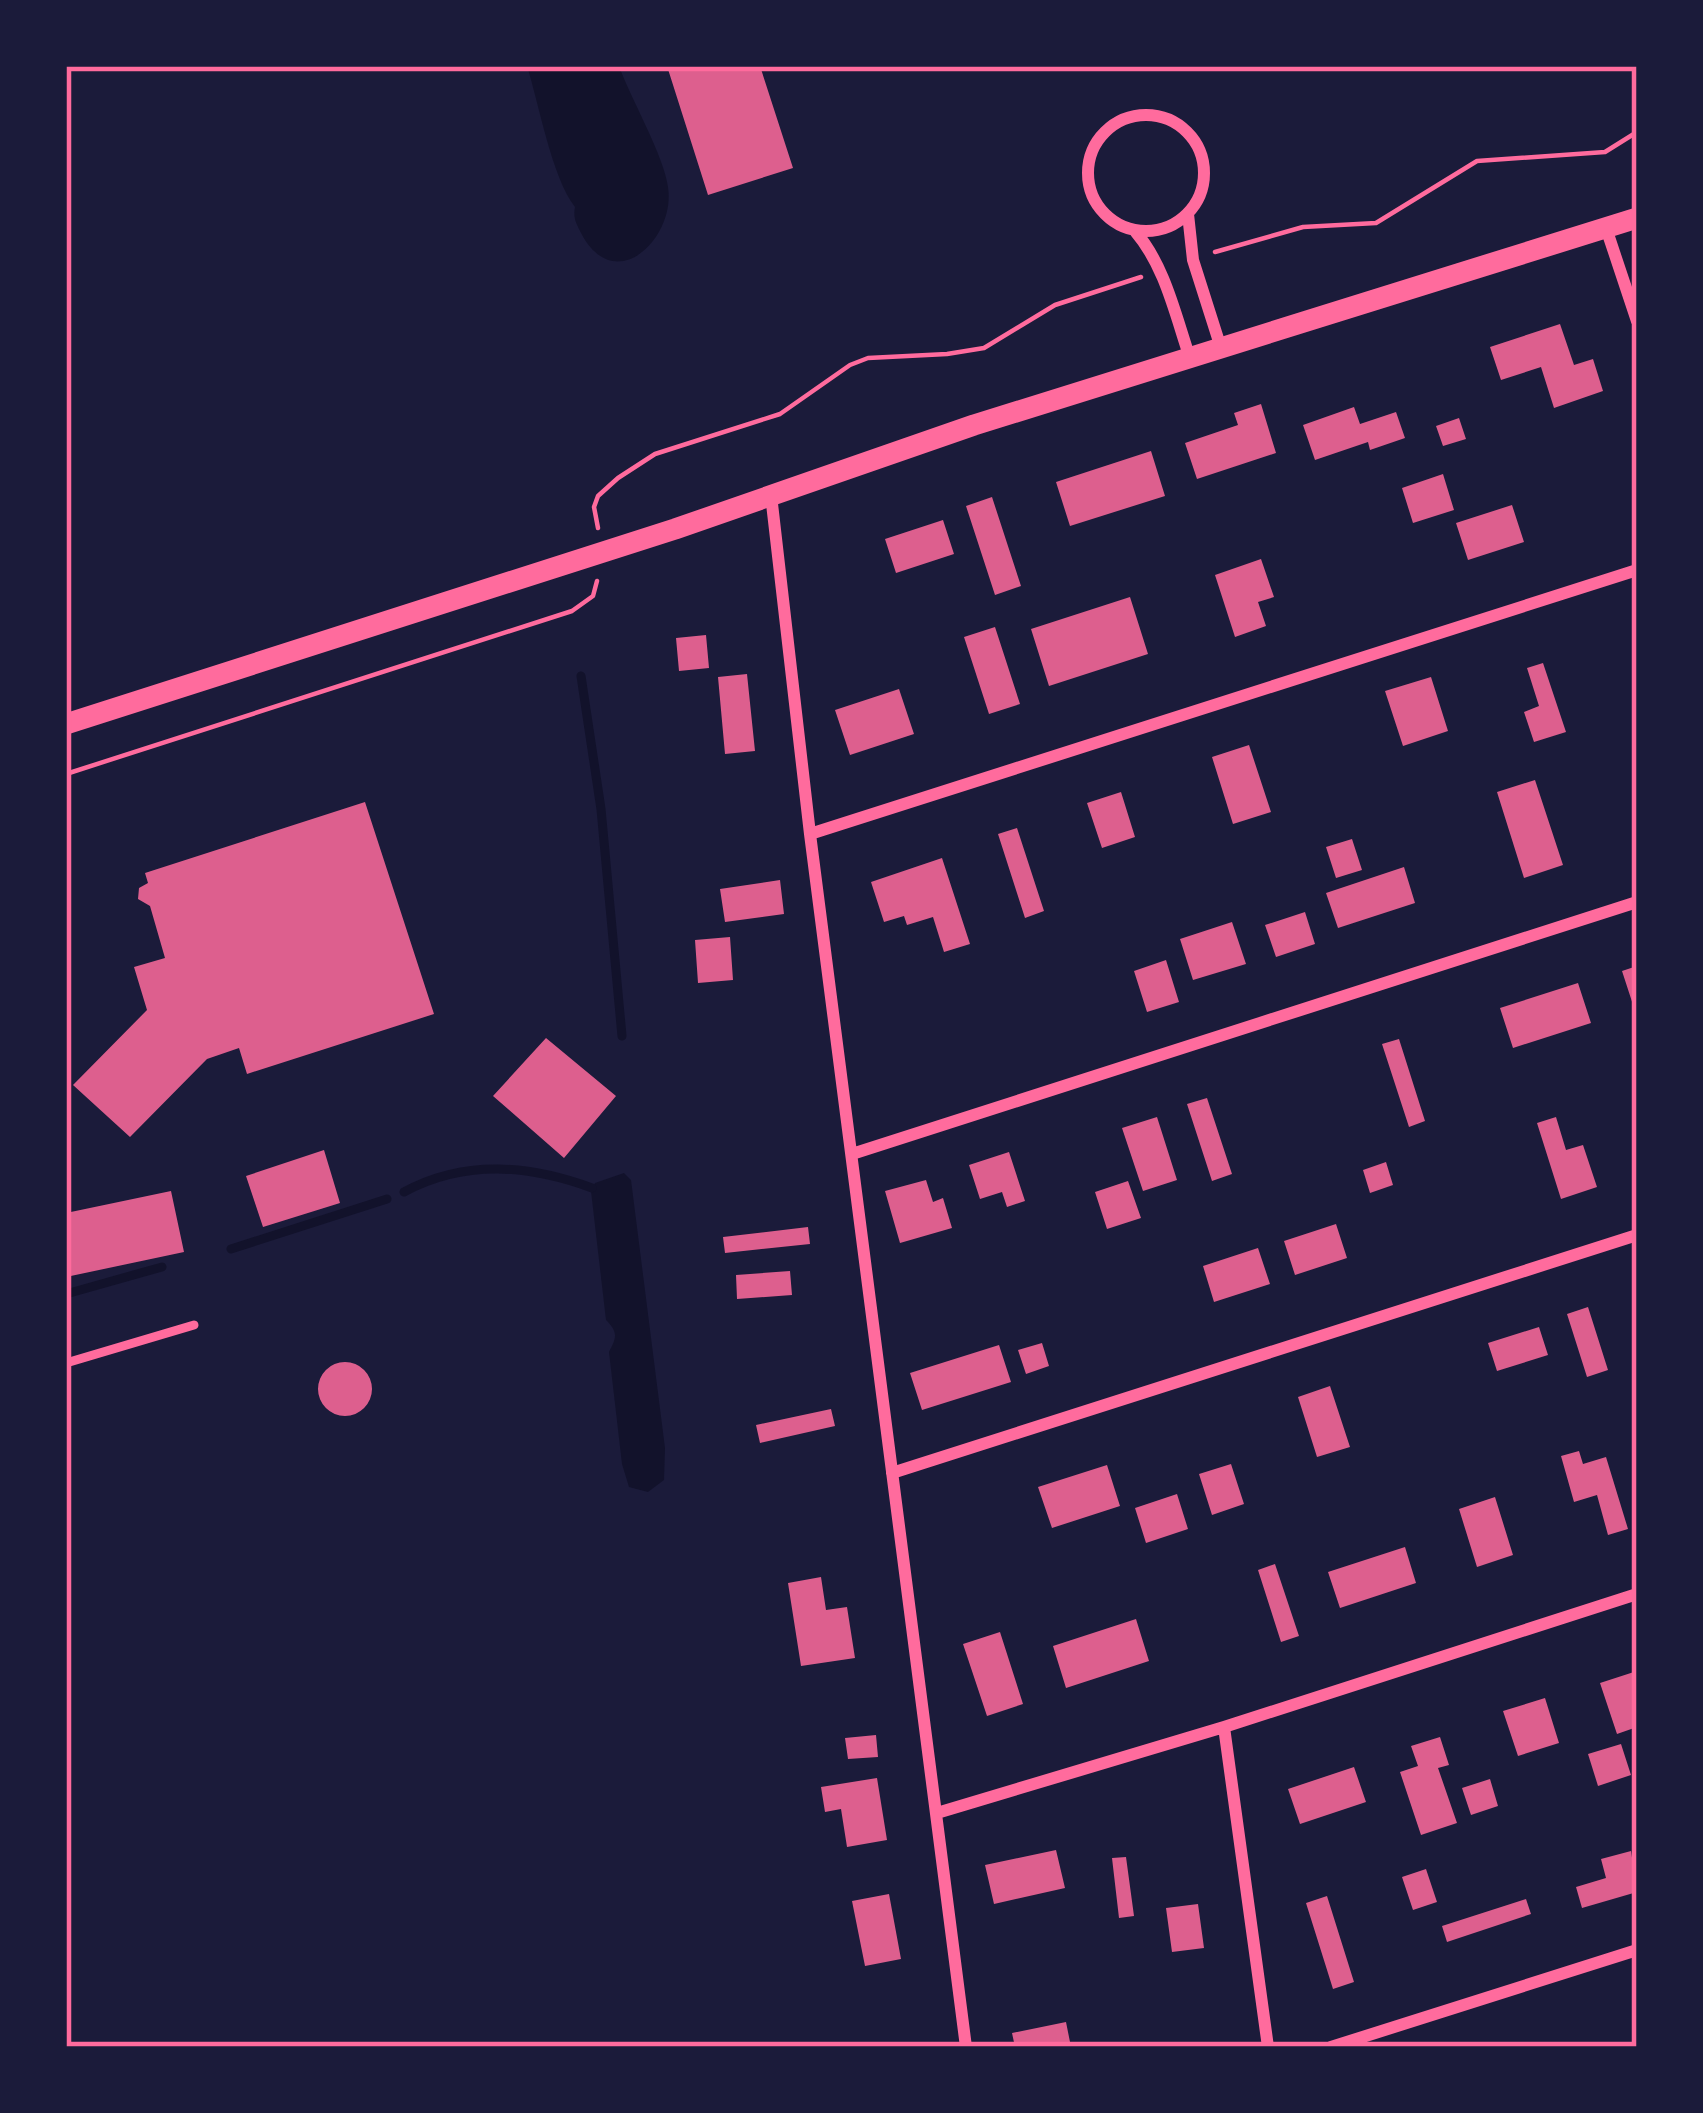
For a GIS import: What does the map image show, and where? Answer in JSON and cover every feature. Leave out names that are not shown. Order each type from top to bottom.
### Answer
[{"type":"street","points":[[1157,115],[1192,136],[1202,153],[1204,186],[1188,214],[1154,231],[1135,231],[1116,224],[1090,193],[1091,152],[1117,122],[1157,115]]},
{"type":"street","points":[[1188,214],[1193,260],[1221,348]]},
{"type":"street","points":[[66,724],[974,425],[1637,218]]},
{"type":"street","points":[[1606,228],[1637,321]]},
{"type":"street","points":[[1135,231],[1161,270],[1190,358]]},
{"type":"street","points":[[772,495],[810,834],[966,2047]]},
{"type":"street","points":[[810,834],[1637,570]]},
{"type":"street","points":[[852,1154],[1637,902]]},
{"type":"street","points":[[892,1473],[1637,1235]]},
{"type":"street","points":[[937,1813],[1224,1727],[1637,1594]]},
{"type":"street","points":[[1224,1727],[1268,2047]]},
{"type":"street","points":[[1331,2047],[1637,1950]]},
{"type":"lane","points":[[66,1364],[194,1325]]},
{"type":"path","points":[[1207,255],[1303,227],[1376,224],[1477,161],[1605,152],[1637,132]]},
{"type":"path","points":[[598,528],[594,507],[598,496],[655,454],[780,414],[868,358],[984,348],[1055,305],[1150,274]]},
{"type":"path","points":[[66,774],[572,611],[592,596],[597,583]]},
{"type":"shaded area","points":[[527,66],[619,66],[668,187],[663,225],[640,253],[626,260],[610,260],[595,252],[581,233],[575,207],[553,160]]},
{"type":"shaded area","points":[[624,1173],[631,1180],[665,1448],[664,1480],[648,1492],[629,1487],[622,1464],[609,1352],[615,1335],[606,1320],[591,1191],[595,1183]]},
{"type":"building","points":[[667,66],[760,66],[793,168],[708,195]]},
{"type":"building","points":[[1560,324],[1574,365],[1593,359],[1603,391],[1554,408],[1541,367],[1501,380],[1490,347]]},
{"type":"building","points":[[1261,404],[1276,453],[1197,479],[1185,443],[1238,425],[1234,413]]},
{"type":"building","points":[[1354,407],[1360,424],[1396,412],[1405,438],[1370,450],[1368,442],[1315,460],[1303,425]]},
{"type":"building","points":[[1459,418],[1466,439],[1443,446],[1436,426]]},
{"type":"building","points":[[1151,451],[1165,496],[1070,526],[1056,482]]},
{"type":"building","points":[[1443,474],[1454,510],[1413,523],[1402,488]]},
{"type":"building","points":[[992,497],[1021,586],[995,595],[966,506]]},
{"type":"building","points":[[1512,505],[1524,542],[1468,560],[1456,523]]},
{"type":"building","points":[[943,520],[954,554],[896,573],[885,539]]},
{"type":"building","points":[[1261,559],[1274,597],[1258,602],[1266,626],[1235,637],[1215,575]]},
{"type":"building","points":[[1130,597],[1148,654],[1049,686],[1031,629]]},
{"type":"building","points":[[995,627],[1020,704],[989,714],[964,637]]},
{"type":"building","points":[[706,635],[709,668],[679,671],[676,638]]},
{"type":"building","points":[[1543,663],[1566,732],[1534,742],[1524,712],[1539,706],[1527,668]]},
{"type":"building","points":[[747,674],[755,751],[725,754],[718,677]]},
{"type":"building","points":[[1431,677],[1448,731],[1403,746],[1385,691]]},
{"type":"building","points":[[899,689],[914,734],[850,755],[835,710]]},
{"type":"building","points":[[1249,745],[1271,812],[1233,824],[1212,757]]},
{"type":"building","points":[[1535,780],[1563,865],[1524,878],[1497,792]]},
{"type":"building","points":[[1121,792],[1135,837],[1102,848],[1087,803]]},
{"type":"building","points":[[365,802],[434,1014],[247,1074],[239,1048],[207,1059],[130,1137],[73,1085],[147,1010],[134,967],[165,958],[150,906],[138,899],[139,888],[148,883],[145,873]]},
{"type":"building","points":[[1017,828],[1044,911],[1025,918],[998,834]]},
{"type":"building","points":[[1352,839],[1362,870],[1336,878],[1326,847]]},
{"type":"building","points":[[942,858],[970,944],[944,952],[933,917],[907,925],[904,916],[884,922],[871,882]]},
{"type":"building","points":[[1404,867],[1415,903],[1338,928],[1326,893]]},
{"type":"building","points":[[780,880],[784,914],[725,922],[720,889]]},
{"type":"building","points":[[1305,912],[1315,944],[1276,957],[1265,925]]},
{"type":"building","points":[[1232,922],[1246,964],[1193,980],[1180,939]]},
{"type":"building","points":[[730,937],[733,980],[698,983],[695,940]]},
{"type":"building","points":[[1166,960],[1179,1002],[1147,1012],[1134,971]]},
{"type":"building","points":[[1637,966],[1637,1013],[1636,1014],[1622,971]]},
{"type":"building","points":[[1578,983],[1591,1023],[1513,1048],[1500,1008]]},
{"type":"building","points":[[546,1038],[616,1096],[564,1158],[493,1096]]},
{"type":"building","points":[[1399,1039],[1425,1121],[1409,1127],[1382,1044]]},
{"type":"building","points":[[1207,1098],[1232,1174],[1212,1181],[1187,1104]]},
{"type":"building","points":[[1157,1117],[1177,1180],[1143,1191],[1122,1128]]},
{"type":"building","points":[[1556,1117],[1566,1150],[1583,1145],[1597,1187],[1561,1199],[1537,1123]]},
{"type":"building","points":[[324,1150],[340,1203],[263,1227],[246,1176]]},
{"type":"building","points":[[1009,1152],[1025,1201],[1007,1207],[1002,1192],[980,1199],[969,1165]]},
{"type":"building","points":[[1386,1162],[1393,1185],[1370,1193],[1363,1170]]},
{"type":"building","points":[[926,1180],[933,1202],[943,1198],[952,1228],[900,1243],[885,1191]]},
{"type":"building","points":[[1128,1181],[1141,1218],[1107,1229],[1095,1192]]},
{"type":"building","points":[[171,1191],[184,1252],[66,1277],[66,1213]]},
{"type":"building","points":[[1336,1224],[1347,1258],[1295,1275],[1284,1241]]},
{"type":"building","points":[[808,1227],[810,1244],[725,1253],[723,1237]]},
{"type":"building","points":[[1258,1248],[1270,1284],[1214,1302],[1203,1266]]},
{"type":"building","points":[[790,1271],[792,1295],[737,1299],[736,1275]]},
{"type":"building","points":[[1588,1307],[1608,1370],[1587,1377],[1567,1314]]},
{"type":"building","points":[[1539,1327],[1548,1355],[1497,1371],[1488,1343]]},
{"type":"building","points":[[1042,1343],[1049,1366],[1026,1374],[1018,1350]]},
{"type":"building","points":[[999,1345],[1011,1382],[922,1410],[910,1373]]},
{"type":"building","points":[[345,1362],[364,1370],[372,1389],[364,1408],[345,1416],[326,1408],[318,1389],[326,1370]]},
{"type":"building","points":[[1330,1386],[1350,1447],[1317,1457],[1298,1397]]},
{"type":"building","points":[[831,1409],[835,1426],[760,1443],[756,1425]]},
{"type":"building","points":[[1579,1451],[1583,1464],[1606,1457],[1628,1529],[1608,1535],[1597,1495],[1574,1502],[1561,1456]]},
{"type":"building","points":[[1231,1464],[1244,1504],[1212,1515],[1199,1474]]},
{"type":"building","points":[[1107,1465],[1120,1506],[1052,1528],[1038,1487]]},
{"type":"building","points":[[1177,1494],[1188,1529],[1146,1543],[1135,1508]]},
{"type":"building","points":[[1495,1497],[1513,1555],[1477,1567],[1459,1509]]},
{"type":"building","points":[[1405,1547],[1416,1583],[1340,1608],[1328,1572]]},
{"type":"building","points":[[1275,1564],[1299,1636],[1281,1642],[1258,1570]]},
{"type":"building","points":[[821,1577],[826,1610],[847,1607],[855,1658],[801,1666],[788,1583]]},
{"type":"building","points":[[1136,1619],[1149,1661],[1066,1688],[1053,1646]]},
{"type":"building","points":[[1000,1632],[1023,1704],[987,1716],[963,1644]]},
{"type":"building","points":[[1637,1671],[1637,1727],[1617,1734],[1600,1683]]},
{"type":"building","points":[[1545,1698],[1559,1743],[1518,1756],[1503,1711]]},
{"type":"building","points":[[876,1735],[878,1757],[848,1759],[845,1738]]},
{"type":"building","points":[[1440,1737],[1449,1765],[1438,1768],[1457,1823],[1421,1835],[1400,1772],[1418,1766],[1411,1746]]},
{"type":"building","points":[[1621,1744],[1631,1775],[1598,1786],[1588,1754]]},
{"type":"building","points":[[1354,1767],[1366,1802],[1300,1824],[1288,1789]]},
{"type":"building","points":[[877,1778],[887,1840],[847,1847],[841,1809],[825,1812],[821,1787]]},
{"type":"building","points":[[1490,1779],[1498,1806],[1471,1815],[1462,1788]]},
{"type":"building","points":[[1056,1850],[1065,1888],[994,1904],[985,1865]]},
{"type":"building","points":[[1631,1851],[1637,1892],[1582,1908],[1576,1887],[1606,1878],[1601,1859]]},
{"type":"building","points":[[1126,1857],[1134,1916],[1119,1918],[1112,1858]]},
{"type":"building","points":[[1426,1869],[1437,1902],[1413,1910],[1402,1877]]},
{"type":"building","points":[[889,1894],[901,1959],[865,1966],[852,1901]]},
{"type":"building","points":[[1327,1896],[1354,1982],[1333,1989],[1306,1903]]},
{"type":"building","points":[[1526,1899],[1531,1914],[1447,1942],[1442,1926]]},
{"type":"building","points":[[1198,1904],[1204,1948],[1172,1952],[1166,1908]]},
{"type":"building","points":[[1066,2022],[1071,2047],[1015,2047],[1012,2033]]},
{"type":"waterway","points":[[581,676],[601,809],[622,1036]]},
{"type":"waterway","points":[[404,1192],[450,1174],[497,1169],[545,1174],[592,1188]]},
{"type":"waterway","points":[[231,1249],[387,1199]]},
{"type":"waterway","points":[[66,1294],[162,1267]]}]
